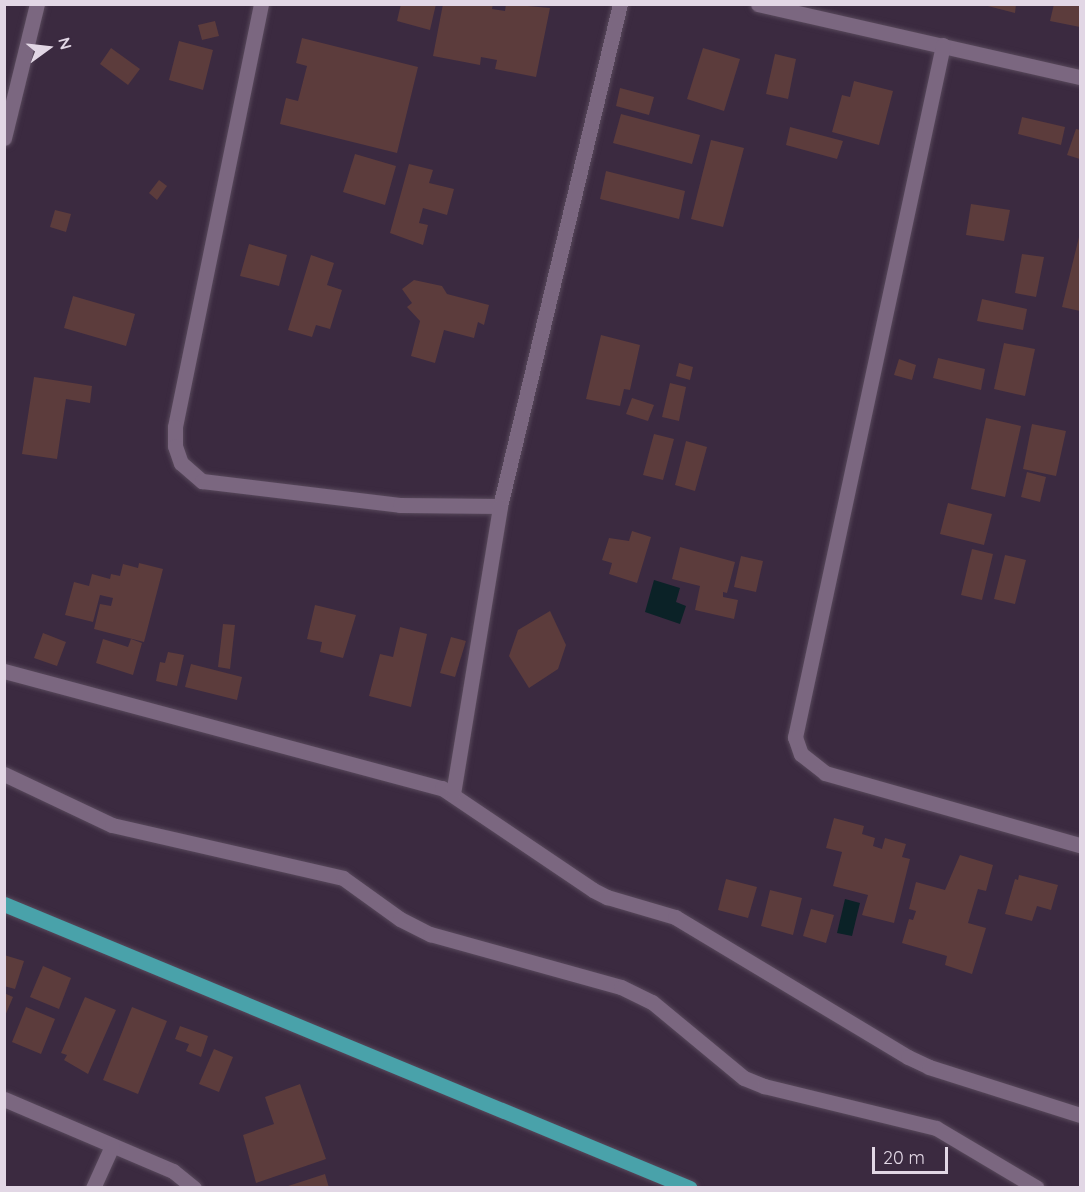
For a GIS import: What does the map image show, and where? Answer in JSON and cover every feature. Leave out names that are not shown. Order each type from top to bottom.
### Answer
[{"type":"main road","points":[[4,904],[690,1188]]},
{"type":"street","points":[[4,138],[37,4]]},
{"type":"street","points":[[261,4],[176,426],[175,446],[181,463],[202,481],[400,505],[500,506]]},
{"type":"street","points":[[453,794],[500,506],[620,4]]},
{"type":"street","points":[[758,4],[1080,77]]},
{"type":"street","points":[[943,45],[795,737],[801,754],[825,773],[1080,845]]},
{"type":"street","points":[[4,671],[420,780],[453,794],[593,890],[607,897],[675,917],[909,1057],[938,1071],[1080,1115]]},
{"type":"street","points":[[4,774],[112,825],[343,878],[400,919],[430,934],[621,987],[652,1002],[744,1078],[764,1086],[936,1128],[1037,1188]]},
{"type":"street","points":[[4,1098],[173,1171],[194,1188]]},
{"type":"street","points":[[93,1188],[112,1146]]},
{"type":"shaded area","points":[[654,580],[680,588],[676,602],[686,606],[680,624],[645,612]]},
{"type":"shaded area","points":[[845,899],[860,903],[852,936],[837,933]]},
{"type":"building","points":[[401,4],[436,4],[430,30],[397,21]]},
{"type":"building","points":[[443,4],[493,4],[492,9],[505,11],[506,4],[550,8],[536,77],[495,69],[497,60],[481,57],[480,65],[433,56]]},
{"type":"building","points":[[980,4],[1016,4],[1015,13]]},
{"type":"building","points":[[1054,4],[1080,4],[1080,27],[1050,21]]},
{"type":"building","points":[[215,21],[219,36],[202,40],[198,25]]},
{"type":"building","points":[[302,38],[418,67],[397,153],[280,124],[286,98],[298,101],[307,66],[296,63]]},
{"type":"building","points":[[179,41],[213,50],[203,90],[169,80]]},
{"type":"building","points":[[111,48],[140,69],[128,85],[100,64]]},
{"type":"building","points":[[703,48],[740,59],[724,111],[687,99]]},
{"type":"building","points":[[775,54],[796,59],[788,99],[766,94]]},
{"type":"building","points":[[854,81],[893,91],[879,145],[832,132],[842,95],[850,97]]},
{"type":"building","points":[[620,88],[654,97],[649,115],[616,106]]},
{"type":"building","points":[[621,114],[700,135],[692,164],[613,143]]},
{"type":"building","points":[[1022,117],[1065,127],[1061,145],[1018,134]]},
{"type":"building","points":[[790,127],[843,141],[837,159],[786,145]]},
{"type":"building","points":[[1076,129],[1080,130],[1080,159],[1067,155]]},
{"type":"building","points":[[711,140],[744,148],[723,227],[691,219]]},
{"type":"building","points":[[355,154],[396,166],[385,205],[343,192]]},
{"type":"building","points":[[409,164],[433,170],[429,183],[454,189],[447,215],[423,208],[419,223],[428,225],[423,245],[390,233]]},
{"type":"building","points":[[606,171],[685,191],[679,219],[600,199]]},
{"type":"building","points":[[159,180],[167,186],[157,200],[149,193]]},
{"type":"building","points":[[971,204],[1010,210],[1004,241],[966,235]]},
{"type":"building","points":[[55,210],[71,214],[66,232],[50,227]]},
{"type":"building","points":[[1080,233],[1080,311],[1062,307]]},
{"type":"building","points":[[249,244],[287,255],[279,286],[240,276]]},
{"type":"building","points":[[1022,254],[1044,257],[1036,297],[1015,293]]},
{"type":"building","points":[[311,255],[334,263],[327,285],[342,290],[330,329],[316,325],[312,337],[288,330]]},
{"type":"building","points":[[414,280],[442,286],[447,294],[489,305],[484,325],[478,322],[474,338],[444,330],[435,363],[411,356],[420,321],[407,307],[412,303],[402,289]]},
{"type":"building","points":[[73,296],[135,314],[126,346],[64,328]]},
{"type":"building","points":[[982,299],[1027,309],[1023,330],[977,321]]},
{"type":"building","points":[[601,335],[640,345],[630,390],[624,389],[620,406],[586,399]]},
{"type":"building","points":[[1004,343],[1035,349],[1025,396],[994,389]]},
{"type":"building","points":[[938,358],[985,369],[981,390],[933,378]]},
{"type":"building","points":[[899,359],[916,365],[912,380],[894,375]]},
{"type":"building","points":[[679,363],[693,367],[690,380],[676,376]]},
{"type":"building","points":[[34,377],[92,386],[90,403],[66,399],[57,459],[22,454]]},
{"type":"building","points":[[670,383],[686,387],[679,421],[662,417]]},
{"type":"building","points":[[632,398],[654,405],[648,421],[626,414]]},
{"type":"building","points":[[986,418],[1021,426],[1005,497],[971,489]]},
{"type":"building","points":[[1032,424],[1066,431],[1056,476],[1023,469]]},
{"type":"building","points":[[654,434],[674,439],[663,480],[643,475]]},
{"type":"building","points":[[686,441],[707,447],[695,491],[675,485]]},
{"type":"building","points":[[1027,472],[1046,477],[1040,502],[1021,497]]},
{"type":"building","points":[[948,503],[992,514],[984,545],[940,534]]},
{"type":"building","points":[[632,531],[651,537],[637,583],[609,574],[612,563],[602,560],[609,538],[629,541]]},
{"type":"building","points":[[680,547],[735,562],[727,593],[723,592],[723,597],[738,600],[734,619],[695,610],[700,586],[672,579]]},
{"type":"building","points":[[972,549],[993,554],[982,600],[961,595]]},
{"type":"building","points":[[1005,555],[1026,560],[1015,604],[994,599]]},
{"type":"building","points":[[741,556],[763,561],[756,592],[734,587]]},
{"type":"building","points":[[139,563],[163,569],[144,642],[94,629],[100,604],[111,606],[113,598],[100,595],[93,622],[65,615],[74,582],[89,586],[92,574],[110,579],[111,574],[120,576],[123,564],[138,568]]},
{"type":"building","points":[[315,605],[356,615],[343,658],[320,652],[322,642],[307,639]]},
{"type":"building","points":[[550,611],[566,645],[558,669],[529,688],[509,656],[518,630]]},
{"type":"building","points":[[223,624],[235,625],[230,669],[218,667]]},
{"type":"building","points":[[400,627],[427,634],[411,707],[369,696],[380,654],[393,657]]},
{"type":"building","points":[[43,633],[66,642],[57,666],[34,658]]},
{"type":"building","points":[[451,637],[466,641],[455,677],[440,673]]},
{"type":"building","points":[[103,639],[128,647],[131,639],[142,643],[133,675],[96,663]]},
{"type":"building","points":[[168,652],[184,655],[177,686],[156,681],[160,662],[165,663]]},
{"type":"building","points":[[191,664],[242,677],[237,700],[185,687]]},
{"type":"building","points":[[834,818],[864,826],[862,834],[875,838],[873,846],[882,849],[885,838],[906,844],[902,857],[910,859],[894,923],[862,915],[868,895],[833,886],[842,852],[826,848]]},
{"type":"building","points":[[960,855],[993,865],[986,891],[978,889],[968,923],[986,928],[972,974],[945,965],[947,956],[902,943],[909,919],[913,920],[916,911],[909,909],[916,882],[945,890]]},
{"type":"building","points":[[1019,875],[1058,885],[1051,910],[1037,906],[1032,921],[1005,914],[1015,879],[1018,880]]},
{"type":"building","points":[[726,879],[757,887],[748,918],[718,910]]},
{"type":"building","points":[[770,890],[802,898],[793,935],[761,926]]},
{"type":"building","points":[[811,909],[834,915],[826,943],[803,936]]},
{"type":"building","points":[[4,955],[24,961],[15,989],[4,986]]},
{"type":"building","points":[[43,966],[71,978],[59,1009],[30,997]]},
{"type":"building","points":[[4,993],[13,997],[5,1016],[4,1016]]},
{"type":"building","points":[[85,997],[116,1010],[88,1074],[64,1060],[67,1055],[61,1053]]},
{"type":"building","points":[[26,1007],[55,1019],[41,1054],[12,1042]]},
{"type":"building","points":[[132,1007],[167,1021],[138,1094],[103,1080]]},
{"type":"building","points":[[180,1026],[208,1036],[201,1057],[186,1051],[189,1044],[175,1039]]},
{"type":"building","points":[[214,1049],[233,1057],[219,1092],[199,1084]]},
{"type":"building","points":[[300,1084],[326,1159],[256,1183],[243,1135],[274,1124],[265,1097]]},
{"type":"building","points":[[325,1174],[329,1188],[285,1188],[285,1187]]}]
